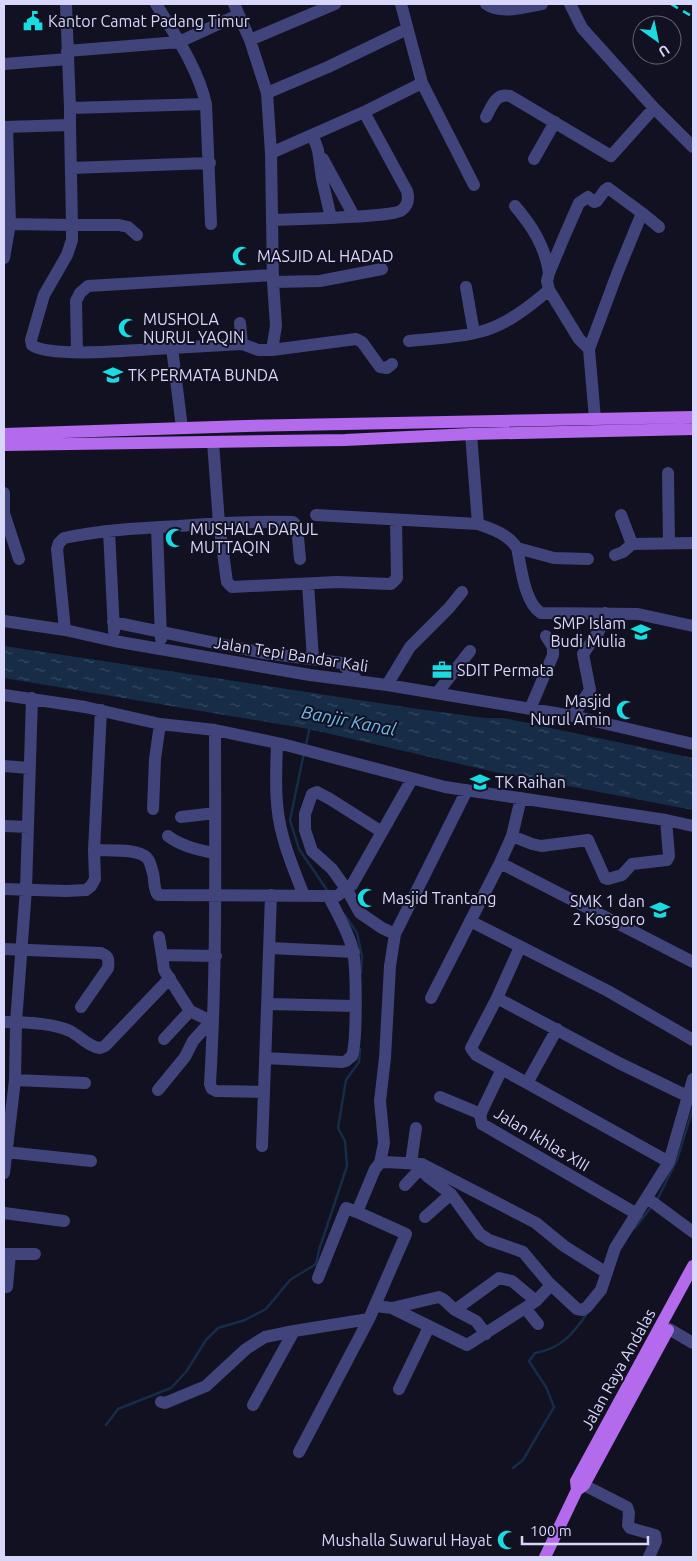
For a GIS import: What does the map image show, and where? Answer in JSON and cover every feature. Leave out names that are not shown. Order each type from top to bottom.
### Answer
[{"type":"main road","points":[[4,445],[182,428],[693,417]]},
{"type":"main road","points":[[506,421],[506,434]]},
{"type":"main road","points":[[324,425],[325,440]]},
{"type":"main road","points":[[4,434],[213,442],[693,428]]},
{"type":"main road","name":"Jalan Raya Andalas","points":[[545,1557],[579,1485],[622,1406],[693,1266]]},
{"type":"main road","name":"Jalan Raya Andalas","points":[[622,1406],[669,1329],[693,1284]]},
{"type":"street","points":[[66,4],[72,240],[67,255],[44,295],[31,340],[32,345],[36,348],[77,352],[242,344],[258,350],[272,350],[356,339],[362,342],[380,367],[386,368],[392,364]]},
{"type":"street","points":[[156,4],[202,86],[206,104],[210,163],[211,224]]},
{"type":"street","points":[[250,40],[334,4]]},
{"type":"street","points":[[401,4],[422,82],[474,185]]},
{"type":"street","points":[[486,4],[499,9],[513,9],[542,4]]},
{"type":"street","points":[[570,4],[582,28],[654,108],[693,147]]},
{"type":"street","points":[[4,64],[179,42],[236,9],[250,40],[267,93],[271,153],[273,278],[276,326],[272,350]]},
{"type":"street","points":[[267,93],[328,67],[407,29]]},
{"type":"street","points":[[271,153],[313,136],[422,82]]},
{"type":"street","points":[[486,118],[496,99],[507,95],[556,122],[611,156],[654,108]]},
{"type":"street","points":[[70,108],[206,104]]},
{"type":"street","points":[[272,220],[396,213],[402,210],[408,200],[407,191],[364,112]]},
{"type":"street","points":[[534,160],[556,122]]},
{"type":"street","points":[[4,258],[10,224],[6,127],[70,126]]},
{"type":"street","points":[[313,136],[318,150],[354,216]]},
{"type":"street","points":[[318,150],[322,179],[331,218]]},
{"type":"street","points":[[71,168],[210,163]]},
{"type":"street","points":[[589,349],[579,339],[549,290],[547,281],[579,202],[585,198],[597,201],[608,188],[659,226]]},
{"type":"street","points":[[515,206],[537,236],[547,258],[549,273]]},
{"type":"street","points":[[595,419],[589,349],[616,274],[642,213]]},
{"type":"street","points":[[10,224],[118,224],[128,227],[138,235]]},
{"type":"street","points":[[77,352],[76,301],[80,293],[88,286],[273,278],[320,281],[382,269]]},
{"type":"street","points":[[466,287],[474,333]]},
{"type":"street","points":[[409,340],[474,333],[490,329],[512,318],[549,290]]},
{"type":"street","points":[[240,323],[242,344]]},
{"type":"street","points":[[172,348],[182,428]]},
{"type":"street","points":[[471,434],[478,524]]},
{"type":"street","points":[[213,442],[219,523],[229,585],[241,587],[337,582],[388,585],[393,583],[396,578],[396,521]]},
{"type":"street","points":[[668,473],[669,543]]},
{"type":"street","points":[[4,493],[4,514],[19,559]]},
{"type":"street","points":[[316,515],[396,521],[478,524],[499,532],[511,541],[516,548],[528,594],[537,610],[541,613],[605,613],[654,616],[693,626]]},
{"type":"street","points":[[621,515],[632,544]]},
{"type":"street","points":[[65,630],[58,555],[58,543],[64,538],[109,531],[156,527],[264,521],[293,522],[297,526],[300,560]]},
{"type":"street","points":[[156,527],[162,649]]},
{"type":"street","points":[[109,531],[114,640]]},
{"type":"street","points":[[614,555],[623,552],[632,544],[693,543]]},
{"type":"street","points":[[516,548],[554,558],[588,559]]},
{"type":"street","points":[[308,584],[313,659]]},
{"type":"street","points":[[387,685],[410,648],[462,592]]},
{"type":"street","points":[[573,716],[590,690],[583,654],[599,631],[605,613]]},
{"type":"street","name":"Jalan Tepi Bandar Kali","points":[[4,621],[65,630],[310,675],[387,685],[573,716],[693,744]]},
{"type":"street","points":[[114,622],[264,652],[342,663],[358,681]]},
{"type":"street","points":[[530,709],[553,655],[553,648],[546,636]]},
{"type":"street","points":[[437,694],[470,651]]},
{"type":"street","points":[[4,695],[101,710],[160,724],[215,730],[280,744],[412,779],[467,790],[666,820],[693,826]]},
{"type":"street","points":[[4,1173],[15,1080],[10,1022],[22,949],[26,890],[32,698]]},
{"type":"street","points":[[4,889],[86,890],[95,879],[94,850],[101,710]]},
{"type":"street","points":[[153,809],[155,759],[160,724]]},
{"type":"street","points":[[215,730],[214,853],[216,956],[210,1084],[216,1091],[264,1092]]},
{"type":"street","points":[[280,744],[275,783],[279,819],[283,838],[304,896]]},
{"type":"street","points":[[4,766],[29,768]]},
{"type":"street","points":[[336,895],[382,832],[412,779]]},
{"type":"street","points":[[357,1212],[380,1163],[384,1143],[380,1101],[385,1058],[390,966],[396,934],[467,790]]},
{"type":"street","points":[[264,1058],[342,1062],[350,1059],[354,1052],[354,952],[336,895],[332,869],[312,850],[304,830],[305,814],[312,794],[316,792],[330,799],[382,832]]},
{"type":"street","points":[[431,998],[500,863],[512,836],[521,798]]},
{"type":"street","points":[[181,817],[215,813]]},
{"type":"street","points":[[512,836],[540,846],[588,840],[608,879],[622,875],[632,864],[668,859],[666,820]]},
{"type":"street","points":[[4,826],[28,827]]},
{"type":"street","points":[[168,836],[184,845],[214,853]]},
{"type":"street","points":[[94,850],[140,853],[147,857],[154,879],[155,892],[158,895],[336,895],[382,928],[396,934]]},
{"type":"street","points":[[500,863],[693,962]]},
{"type":"street","points":[[262,1146],[271,895]]},
{"type":"street","points":[[470,921],[608,991],[693,1040]]},
{"type":"street","points":[[159,937],[163,967],[190,1011],[212,1022]]},
{"type":"street","points":[[520,947],[497,998],[471,1048],[474,1053],[669,1162]]},
{"type":"street","points":[[270,948],[354,952]]},
{"type":"street","points":[[4,949],[101,953],[106,955],[109,960],[108,968],[82,1007]]},
{"type":"street","points":[[162,955],[216,956]]},
{"type":"street","points":[[10,1022],[64,1029],[100,1048],[170,978]]},
{"type":"street","points":[[497,998],[619,1063],[689,1097]]},
{"type":"street","points":[[267,1004],[355,1006]]},
{"type":"street","points":[[164,1039],[190,1011]]},
{"type":"street","points":[[158,1090],[185,1057],[193,1041],[212,1022]]},
{"type":"street","points":[[527,1083],[557,1029]]},
{"type":"street","name":"Jalan Ikhlas XIII","points":[[502,1069],[481,1114],[481,1122],[486,1127],[637,1214]]},
{"type":"street","points":[[416,1166],[451,1194],[480,1234],[489,1240],[523,1252],[551,1285],[577,1308],[583,1310],[601,1290],[615,1248],[637,1214],[651,1201],[669,1162],[693,1079]]},
{"type":"street","points":[[15,1080],[85,1083]]},
{"type":"street","points":[[440,1097],[481,1114]]},
{"type":"street","points":[[405,1185],[416,1166],[416,1128]]},
{"type":"street","points":[[6,1152],[91,1161]]},
{"type":"street","points":[[380,1163],[387,1161],[416,1166],[422,1164],[530,1220],[574,1253],[606,1273]]},
{"type":"street","points":[[424,1217],[451,1194]]},
{"type":"street","points":[[651,1201],[693,1232]]},
{"type":"street","points":[[299,1452],[375,1306],[406,1234],[346,1208],[318,1278]]},
{"type":"street","points":[[4,1213],[64,1221]]},
{"type":"street","points":[[7,1287],[7,1254],[35,1254]]},
{"type":"street","points":[[455,1310],[500,1278],[506,1279],[512,1281],[530,1304],[538,1324]]},
{"type":"street","points":[[375,1306],[392,1308],[467,1345],[530,1304],[551,1285]]},
{"type":"street","points":[[392,1308],[436,1297],[443,1299],[455,1310],[475,1320],[486,1334]]},
{"type":"street","points":[[161,1402],[165,1403],[206,1386],[228,1364],[259,1340],[277,1334],[368,1319]]},
{"type":"street","points":[[399,1390],[429,1326]]},
{"type":"street","points":[[669,1329],[693,1343]]},
{"type":"street","points":[[253,1405],[294,1331]]},
{"type":"street","points":[[579,1485],[627,1507],[629,1513],[628,1525],[630,1528],[655,1535],[656,1541],[649,1557]]},
{"type":"water","name":"Banjir Kanal","points":[[4,646],[418,709],[485,718],[503,718],[693,758],[693,810],[490,771],[309,729],[4,678]]},
{"type":"waterway","name":"Banjir Kanal","points":[[306,745],[310,726]]},
{"type":"waterway","points":[[304,753],[290,820],[299,849],[329,893]]},
{"type":"waterway","points":[[345,915],[357,933],[362,956],[361,973]]},
{"type":"waterway","points":[[106,1425],[118,1409],[171,1388],[186,1372],[206,1340],[218,1328],[245,1320],[266,1309],[290,1280],[316,1264],[347,1166],[345,1141],[338,1128],[346,1080],[359,1062],[360,1049]]},
{"type":"waterway","points":[[657,1200],[677,1160],[693,1108]]},
{"type":"waterway","points":[[635,1228],[652,1206]]},
{"type":"waterway","points":[[513,1468],[523,1460],[554,1407],[546,1387],[529,1361],[535,1353],[560,1344],[572,1333],[588,1312]]},
{"type":"railway","points":[[671,4],[693,17]]},
{"type":"place","name":"Kantor Camat Padang Timur","points":[[33,21]]},
{"type":"place","name":"MASJID AL HADAD","points":[[242,256]]},
{"type":"place","name":"MUSHOLA NURUL YAQIN","points":[[128,328]]},
{"type":"place","name":"TK PERMATA BUNDA","points":[[113,375]]},
{"type":"place","name":"MUSHALA DARUL MUTTAQIN","points":[[175,538]]},
{"type":"place","name":"SMP Islam Budi Mulia","points":[[641,632]]},
{"type":"place","name":"SDIT Permata","points":[[442,670]]},
{"type":"place","name":"Masjid Nurul Amin","points":[[626,710]]},
{"type":"place","name":"TK Raihan","points":[[480,782]]},
{"type":"place","name":"Masjid Trantang","points":[[367,898]]},
{"type":"place","name":"SMK 1 dan 2 Kosgoro","points":[[660,910]]},
{"type":"place","name":"Mushalla Suwarul Hayat","points":[[507,1540]]}]
